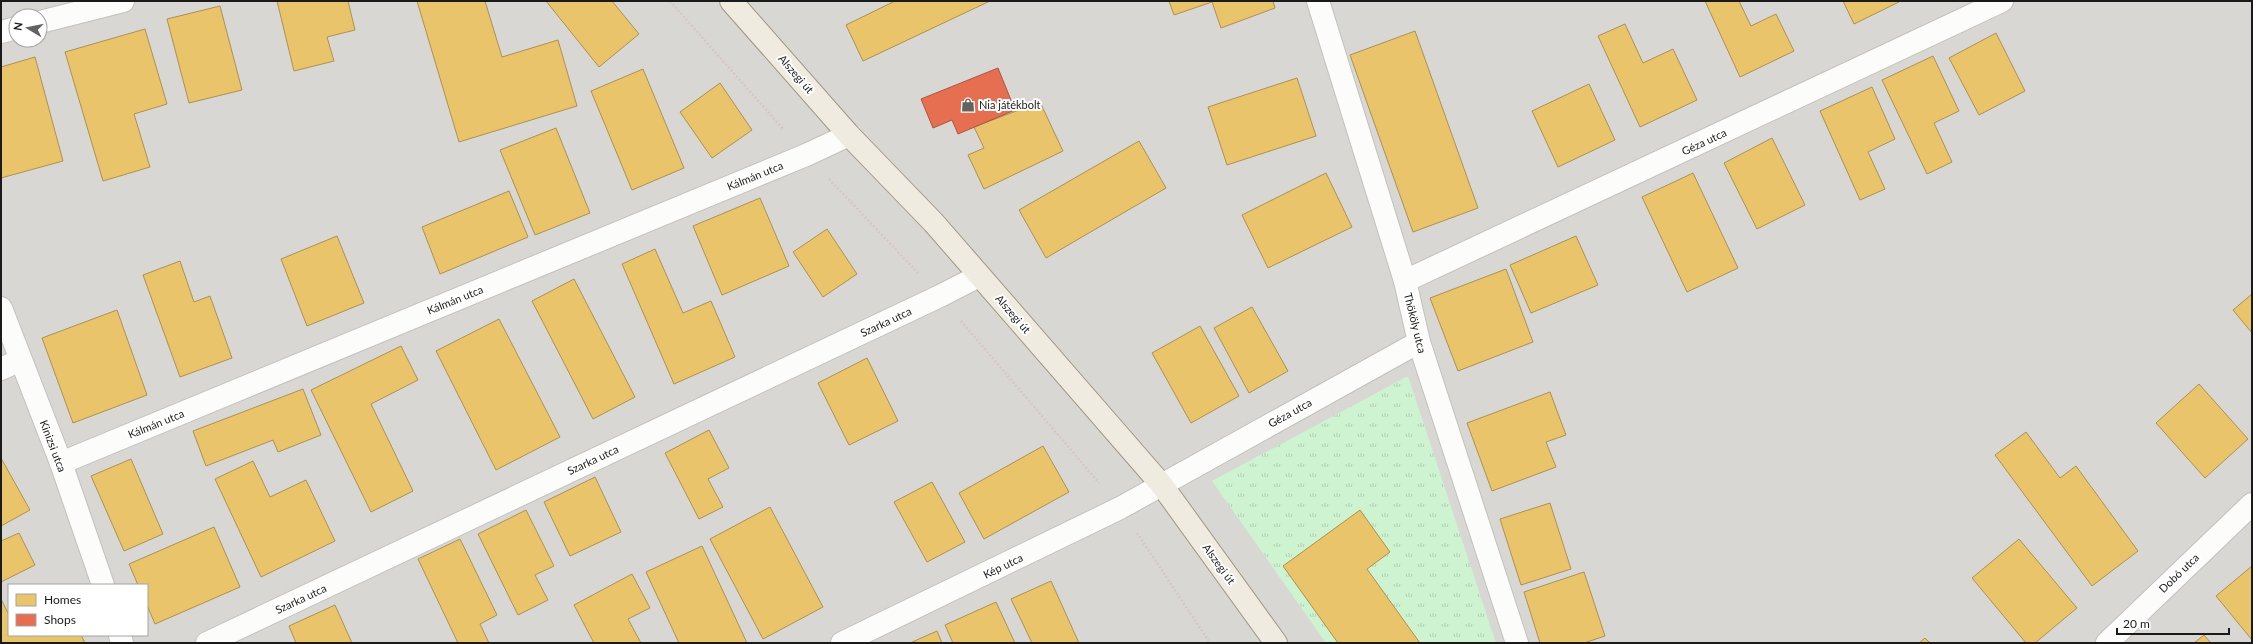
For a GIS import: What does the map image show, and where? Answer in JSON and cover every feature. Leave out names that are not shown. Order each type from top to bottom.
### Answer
[{"type":"main road","name":"Alszegi út","points":[[731,1],[849,135],[934,223],[1161,484],[1276,643]]},
{"type":"street","points":[[48,20],[123,1]]},
{"type":"street","name":"Thököly utca","points":[[1318,1],[1405,281],[1419,342],[1517,643]]},
{"type":"street","name":"Géza utca","points":[[1405,281],[2002,1]]},
{"type":"street","name":"Kálmán utca","points":[[61,463],[806,155],[849,135]]},
{"type":"street","name":"Szarka utca","points":[[207,643],[940,296],[979,276]]},
{"type":"street","name":"Kinizsi utca","points":[[1,308],[10,364],[61,463],[102,584]]},
{"type":"street","name":"Géza utca","points":[[1161,484],[1419,342]]},
{"type":"street","name":"Kép utca","points":[[842,643],[1120,508],[1161,484]]},
{"type":"street","name":"Dobó utca","points":[[2107,643],[2252,504]]},
{"type":"shaded area","points":[[1,1],[2252,1],[2252,643],[1,643]]},
{"type":"green space","points":[[1408,376],[1496,643],[1326,643],[1212,481]]},
{"type":"building: Homes","points":[[277,1],[348,1],[355,30],[327,37],[334,61],[294,71]]},
{"type":"building: Homes","points":[[417,1],[485,1],[502,57],[558,40],[577,106],[459,142]]},
{"type":"building: Homes","points":[[546,1],[612,1],[639,34],[599,67]]},
{"type":"building: Homes","points":[[895,1],[990,1],[863,61],[846,25]]},
{"type":"building: Homes","points":[[1169,1],[1273,1],[1275,8],[1221,28],[1212,2],[1174,15]]},
{"type":"building: Homes","points":[[1705,1],[1739,1],[1751,26],[1776,14],[1794,51],[1740,77]]},
{"type":"building: Homes","points":[[1843,1],[1898,1],[1899,2],[1854,24]]},
{"type":"building: Homes","points":[[220,6],[242,90],[189,103],[167,19]]},
{"type":"building: Homes","points":[[1625,24],[1643,63],[1673,49],[1697,100],[1640,127],[1598,36]]},
{"type":"building: Homes","points":[[145,29],[167,104],[134,114],[150,167],[103,181],[65,52]]},
{"type":"building: Homes","points":[[1415,31],[1478,208],[1413,232],[1350,55]]},
{"type":"building: Homes","points":[[1996,33],[2025,91],[1979,115],[1949,58]]},
{"type":"building: Homes","points":[[1933,56],[1959,111],[1934,123],[1952,162],[1927,174],[1882,80]]},
{"type":"building: Homes","points":[[35,57],[63,161],[1,178],[1,67]]},
{"type":"building: Homes","points":[[643,69],[684,168],[632,190],[591,91]]},
{"type":"building: Homes","points":[[1297,78],[1316,136],[1227,165],[1208,107]]},
{"type":"building: Homes","points":[[720,83],[752,130],[712,158],[680,112]]},
{"type":"building: Homes","points":[[1589,84],[1615,140],[1558,167],[1532,111]]},
{"type":"building: Homes","points":[[1872,87],[1895,139],[1868,152],[1885,189],[1860,200],[1820,111]]},
{"type":"building: Homes","points":[[1040,102],[1063,151],[984,189],[968,155],[984,148],[974,127]]},
{"type":"building: Homes","points":[[556,128],[590,213],[535,235],[500,150]]},
{"type":"building: Homes","points":[[1772,138],[1805,205],[1757,229],[1724,163]]},
{"type":"building: Homes","points":[[1139,141],[1166,188],[1046,258],[1019,210]]},
{"type":"building: Homes","points":[[1326,173],[1352,227],[1268,268],[1242,215]]},
{"type":"building: Homes","points":[[1693,173],[1738,268],[1687,292],[1642,197]]},
{"type":"building: Homes","points":[[509,191],[528,237],[440,274],[422,227]]},
{"type":"building: Homes","points":[[760,198],[789,266],[722,295],[693,226]]},
{"type":"building: Homes","points":[[827,229],[857,274],[823,297],[793,252]]},
{"type":"building: Homes","points":[[337,236],[364,303],[307,326],[281,259]]},
{"type":"building: Homes","points":[[1576,236],[1598,285],[1531,313],[1510,265]]},
{"type":"building: Homes","points":[[655,249],[683,313],[711,301],[735,357],[674,384],[622,264]]},
{"type":"building: Homes","points":[[180,261],[194,302],[210,296],[232,358],[180,377],[143,275]]},
{"type":"building: Homes","points":[[1506,269],[1533,342],[1458,371],[1430,298]]},
{"type":"building: Homes","points":[[574,279],[635,397],[593,419],[532,301]]},
{"type":"building: Homes","points":[[2252,294],[2252,333],[2233,310]]},
{"type":"building: Homes","points":[[1252,307],[1288,371],[1249,393],[1214,328]]},
{"type":"building: Homes","points":[[117,310],[147,395],[73,423],[42,338]]},
{"type":"building: Homes","points":[[499,319],[560,437],[496,470],[436,351]]},
{"type":"building: Homes","points":[[1200,326],[1239,396],[1191,423],[1152,353]]},
{"type":"building: Homes","points":[[401,346],[418,380],[371,404],[413,491],[371,512],[311,390]]},
{"type":"building: Homes","points":[[867,358],[898,421],[849,445],[818,383]]},
{"type":"building: Homes","points":[[2199,384],[2248,439],[2205,478],[2156,423]]},
{"type":"building: Homes","points":[[303,389],[321,435],[278,452],[273,440],[206,466],[193,431]]},
{"type":"building: Homes","points":[[1550,392],[1566,435],[1546,442],[1556,467],[1492,491],[1467,423]]},
{"type":"building: Homes","points":[[709,430],[729,468],[708,479],[723,507],[699,519],[665,453]]},
{"type":"building: Homes","points":[[2026,432],[2060,478],[2076,466],[2138,551],[2092,586],[1995,455]]},
{"type":"building: Homes","points":[[1043,446],[1069,492],[984,539],[959,493]]},
{"type":"building: Homes","points":[[1,458],[30,510],[1,526]]},
{"type":"building: Homes","points":[[131,459],[163,534],[124,551],[91,476]]},
{"type":"building: Homes","points":[[253,461],[270,497],[306,480],[335,541],[261,577],[215,479]]},
{"type":"building: Homes","points":[[595,477],[621,532],[570,556],[544,502]]},
{"type":"building: Homes","points":[[932,482],[965,542],[927,562],[894,502]]},
{"type":"building: Homes","points":[[1550,503],[1571,569],[1521,585],[1500,519]]},
{"type":"building: Homes","points":[[770,507],[823,607],[763,639],[710,539]]},
{"type":"building: Homes","points":[[526,510],[554,566],[535,575],[548,600],[518,615],[478,534]]},
{"type":"building: Homes","points":[[1360,510],[1390,552],[1367,569],[1420,643],[1338,643],[1283,566]]},
{"type":"building: Homes","points":[[214,527],[240,587],[155,624],[148,607],[148,584],[138,584],[129,564]]},
{"type":"building: Homes","points":[[19,533],[35,565],[1,582],[1,541]]},
{"type":"building: Homes","points":[[460,539],[497,615],[480,624],[489,643],[458,643],[418,559]]},
{"type":"building: Homes","points":[[2019,539],[2077,608],[2035,643],[2026,643],[1972,578]]},
{"type":"building: Homes","points":[[702,546],[747,643],[679,643],[646,572]]},
{"type":"building: Homes","points":[[2252,566],[2252,640],[2216,596]]},
{"type":"building: Homes","points":[[1584,572],[1605,636],[1584,643],[1540,643],[1524,592]]},
{"type":"building: Homes","points":[[632,574],[650,608],[628,619],[641,643],[594,643],[574,605]]},
{"type":"building: Homes","points":[[1051,581],[1079,643],[1032,643],[1011,599]]},
{"type":"building: Homes","points":[[1,599],[8,613],[8,636],[82,636],[85,643],[1,643]]},
{"type":"building: Homes","points":[[996,602],[1015,643],[953,643],[945,625]]},
{"type":"building: Homes","points":[[335,605],[352,643],[296,643],[289,626]]},
{"type":"building: Homes","points":[[937,631],[942,643],[910,643]]},
{"type":"building: Homes","points":[[2204,635],[2211,643],[2194,643]]},
{"type":"building: Homes","points":[[1925,638],[1930,643],[1919,643]]},
{"type":"building: Shops","name":"Nia játékbolt","points":[[998,68],[1015,110],[958,134],[952,120],[933,128],[921,99]]},
{"type":"place","name":"Nia játékbolt","points":[[968,105]]}]
